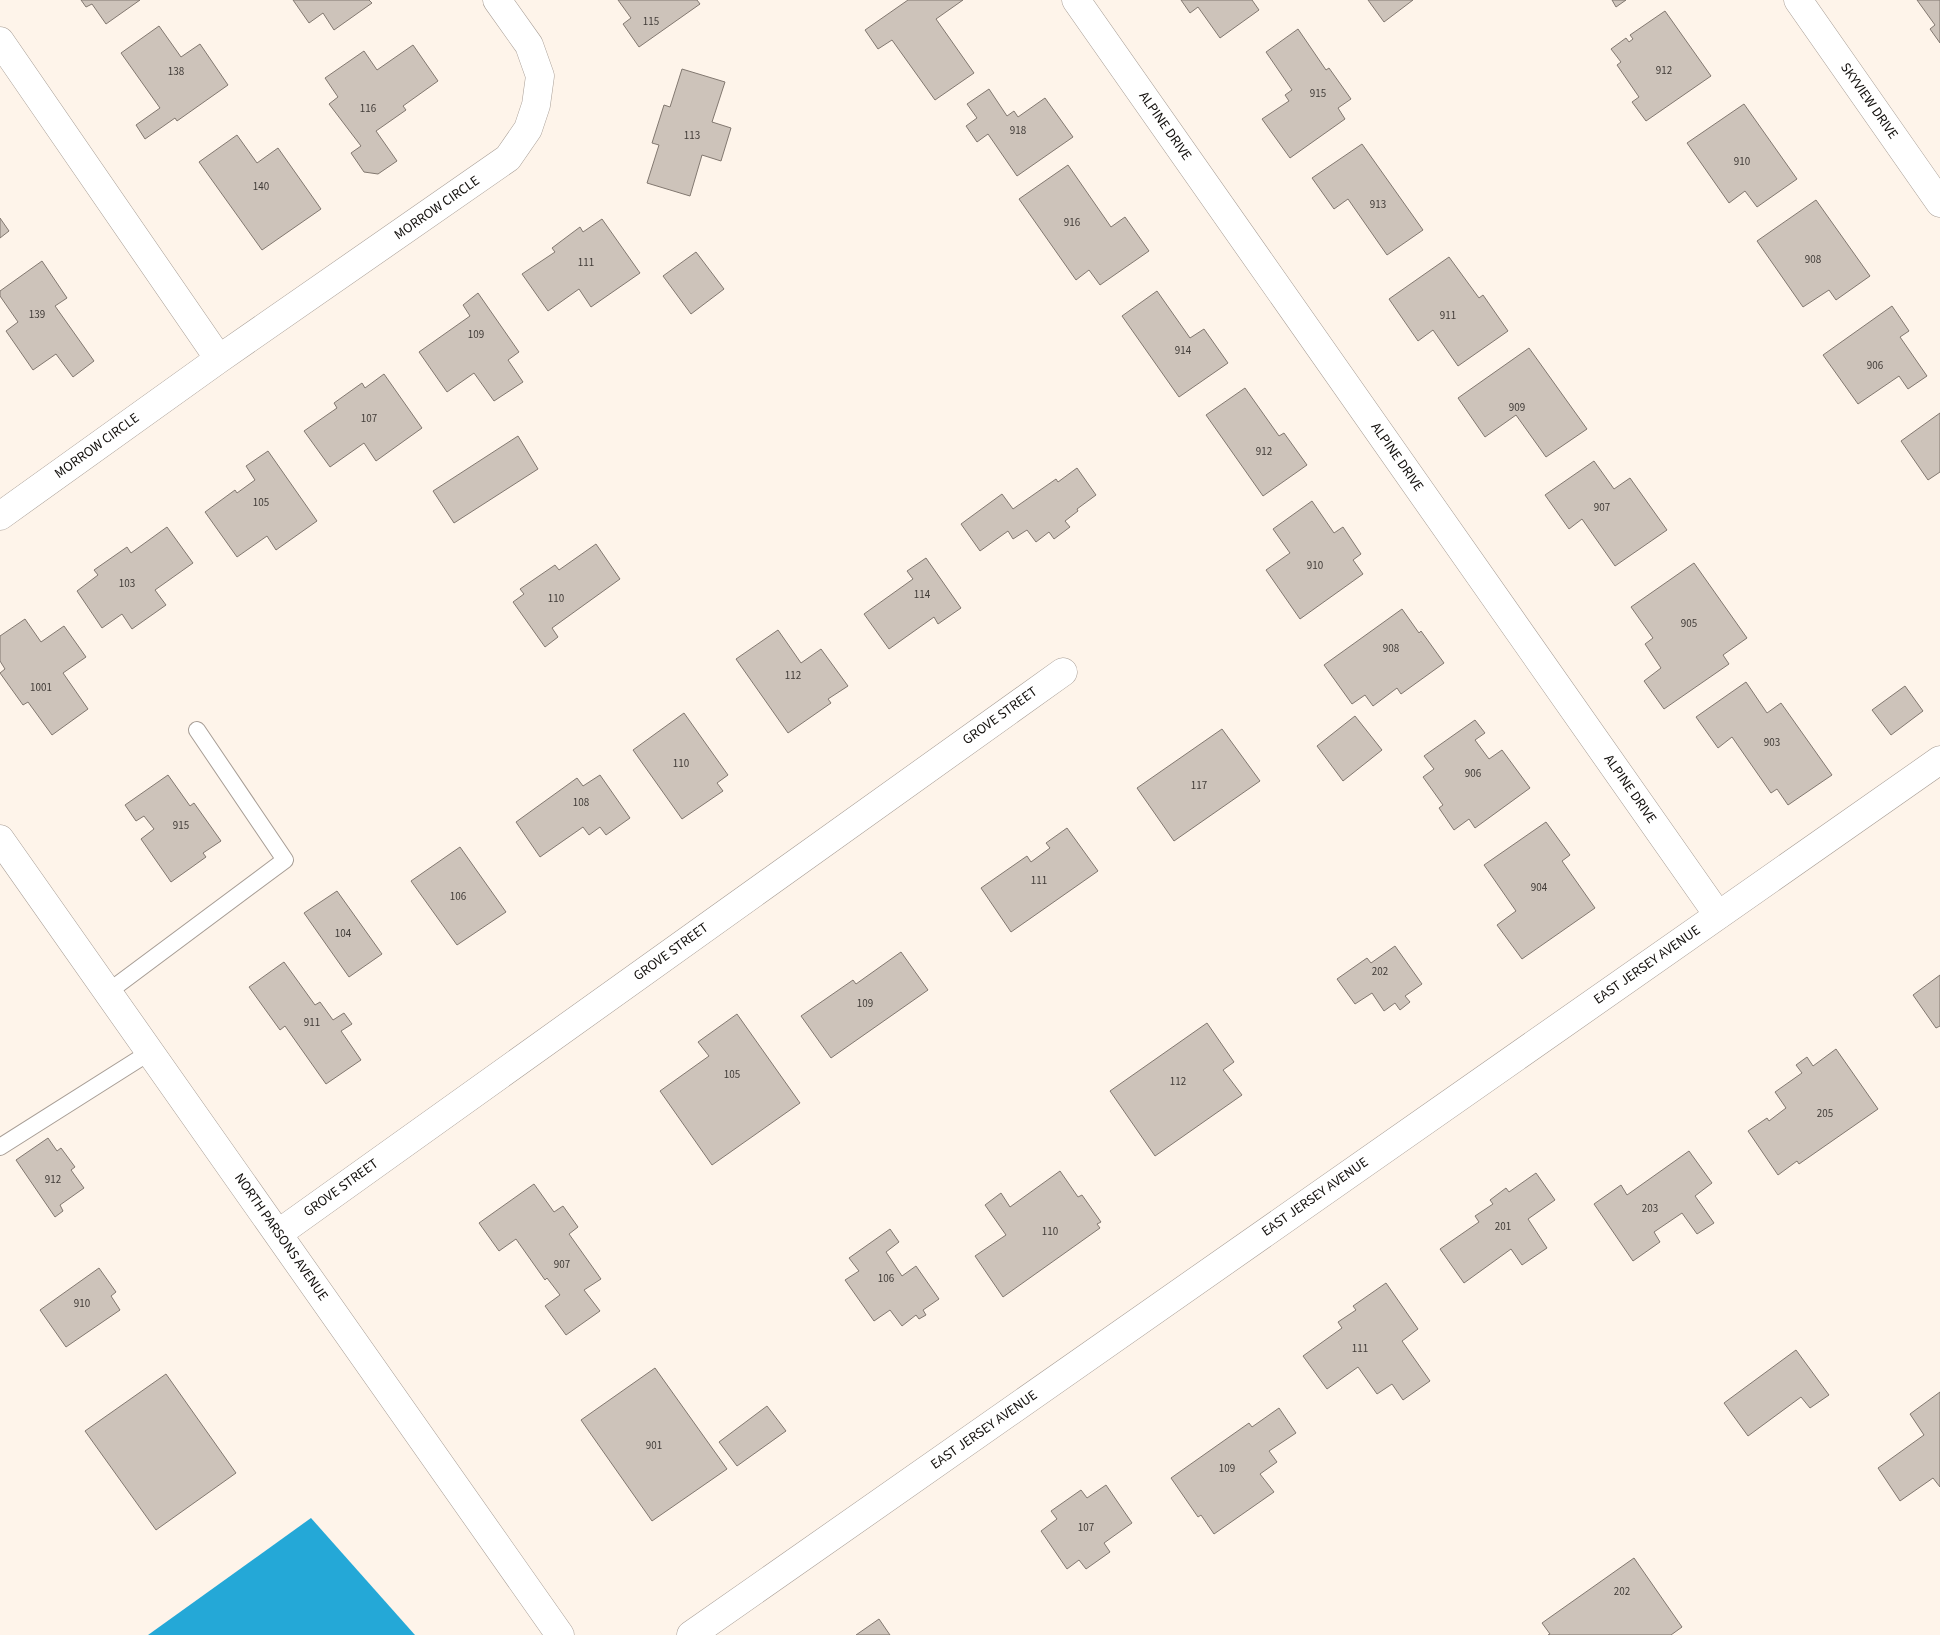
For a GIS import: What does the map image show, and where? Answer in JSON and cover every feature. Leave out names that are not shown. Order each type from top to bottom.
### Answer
[{"type":"street","name":"MORROW CIRCLE","points":[[0,516],[219,359],[508,158],[528,129],[536,105],[540,76],[529,45],[498,0]]},
{"type":"street","name":"ALPINE DRIVE","points":[[1076,0],[1718,915]]},
{"type":"street","name":"SKYVIEW DRIVE","points":[[1798,0],[1940,203]]},
{"type":"street","points":[[0,41],[219,359]]},
{"type":"street","name":"GROVE STREET","points":[[279,1233],[1063,672]]},
{"type":"street","name":"EAST JERSEY AVENUE","points":[[691,1635],[1940,760]]},
{"type":"street","name":"NORTH PARSONS AVENUE","points":[[0,840],[279,1233],[560,1635]]},
{"type":"lane","points":[[108,992],[285,860],[197,730]]},
{"type":"lane","points":[[0,1147],[150,1052]]},
{"type":"water","points":[[311,1518],[415,1635],[148,1635]]},
{"type":"building","points":[[81,0],[140,0],[106,24],[92,4],[86,7]]},
{"type":"building","points":[[293,0],[369,0],[372,3],[334,30],[323,13],[309,23]]},
{"type":"building","points":[[618,0],[697,0],[700,4],[639,47],[623,24],[631,18]]},
{"type":"building","points":[[908,0],[963,0],[936,19],[974,73],[935,100],[892,40],[878,49],[865,30]]},
{"type":"building","points":[[1181,0],[1252,0],[1259,10],[1220,38],[1198,7],[1190,13]]},
{"type":"building","points":[[1368,0],[1413,0],[1384,22]]},
{"type":"building","points":[[1612,0],[1626,0],[1616,7]]},
{"type":"building","points":[[1917,0],[1940,0],[1940,43],[1930,29],[1935,25]]},
{"type":"building","points":[[1665,11],[1711,76],[1646,121],[1632,102],[1639,97],[1617,65],[1621,62],[1611,49],[1626,38],[1629,42],[1633,39],[1630,35]]},
{"type":"building","points":[[159,26],[181,57],[200,44],[228,85],[177,121],[175,118],[145,139],[136,125],[160,108],[121,53]]},
{"type":"building","points":[[1298,29],[1326,70],[1329,68],[1351,99],[1338,108],[1345,119],[1290,158],[1262,119],[1289,101],[1285,95],[1292,90],[1266,52]]},
{"type":"building","points":[[413,45],[438,81],[403,106],[406,110],[376,131],[397,161],[378,174],[364,172],[351,153],[361,146],[329,104],[338,97],[325,78],[364,51],[377,70]]},
{"type":"building","points":[[682,69],[725,82],[712,122],[731,128],[721,161],[702,155],[690,196],[647,183],[659,145],[652,143],[664,105],[670,107]]},
{"type":"building","points":[[989,89],[1007,116],[1014,111],[1018,117],[1045,98],[1073,137],[1017,176],[988,134],[977,142],[966,126],[977,118],[967,104]]},
{"type":"building","points":[[1744,104],[1797,179],[1757,207],[1745,191],[1729,203],[1687,143]]},
{"type":"building","points":[[237,135],[257,163],[278,148],[321,209],[262,250],[199,162]]},
{"type":"building","points":[[1362,144],[1423,230],[1387,255],[1348,199],[1334,209],[1312,178]]},
{"type":"building","points":[[1068,165],[1111,227],[1125,217],[1149,251],[1100,285],[1089,270],[1076,280],[1019,199]]},
{"type":"building","points":[[1816,200],[1870,276],[1836,300],[1829,290],[1803,307],[1757,241]]},
{"type":"building","points":[[0,218],[9,231],[0,238]]},
{"type":"building","points":[[602,219],[640,273],[591,307],[579,289],[548,311],[522,274],[555,252],[552,248],[580,227],[583,232]]},
{"type":"building","points":[[696,252],[724,289],[691,314],[663,276]]},
{"type":"building","points":[[1449,257],[1479,298],[1483,295],[1508,331],[1458,366],[1433,330],[1418,341],[1389,299]]},
{"type":"building","points":[[42,261],[67,298],[55,306],[94,361],[73,377],[56,354],[33,370],[6,331],[18,322],[0,296],[0,291]]},
{"type":"building","points":[[1157,291],[1190,338],[1204,329],[1228,363],[1179,397],[1122,316]]},
{"type":"building","points":[[478,293],[519,352],[508,360],[523,382],[494,401],[474,373],[447,392],[419,352],[470,316],[463,305]]},
{"type":"building","points":[[1892,306],[1909,331],[1900,337],[1927,376],[1908,389],[1899,376],[1858,404],[1823,355]]},
{"type":"building","points":[[1529,348],[1587,429],[1546,457],[1516,415],[1485,437],[1458,398]]},
{"type":"building","points":[[384,374],[422,428],[376,461],[364,443],[330,467],[304,431],[337,408],[334,403],[362,383],[365,388]]},
{"type":"building","points":[[1245,388],[1279,436],[1284,433],[1307,465],[1263,496],[1206,415]]},
{"type":"building","points":[[1940,413],[1940,472],[1928,480],[1901,441]]},
{"type":"building","points":[[518,436],[538,469],[454,523],[433,491]]},
{"type":"building","points":[[268,451],[317,521],[276,550],[267,536],[237,557],[205,512],[235,490],[237,493],[255,480],[246,466]]},
{"type":"building","points":[[1594,461],[1614,489],[1630,478],[1667,530],[1615,566],[1582,519],[1569,529],[1545,495]]},
{"type":"building","points":[[1077,468],[1096,495],[1065,521],[1070,527],[1054,539],[1049,532],[1036,542],[1027,530],[1013,539],[1008,531],[980,551],[961,524],[1002,494],[1013,509],[1056,479],[1058,482]]},
{"type":"building","points":[[1312,501],[1334,533],[1343,527],[1361,554],[1353,560],[1363,574],[1300,619],[1266,570],[1290,553],[1273,529]]},
{"type":"building","points":[[167,527],[193,563],[155,590],[166,605],[132,629],[122,614],[102,628],[77,591],[98,575],[94,570],[127,547],[131,553]]},
{"type":"building","points":[[596,544],[620,579],[552,628],[558,637],[545,647],[513,602],[524,594],[520,589],[555,565],[559,570]]},
{"type":"building","points":[[926,558],[961,608],[938,624],[934,617],[889,649],[864,614],[913,579],[907,571]]},
{"type":"building","points":[[1694,563],[1747,638],[1723,655],[1729,664],[1664,709],[1644,681],[1661,668],[1645,644],[1653,638],[1631,607]]},
{"type":"building","points":[[1402,609],[1444,663],[1401,694],[1397,688],[1373,706],[1365,695],[1352,704],[1324,665]]},
{"type":"building","points":[[25,619],[41,642],[64,626],[86,657],[63,673],[88,709],[52,735],[28,702],[23,705],[0,673],[5,669],[0,661],[0,636]]},
{"type":"building","points":[[778,630],[801,663],[821,649],[848,686],[828,699],[831,703],[788,733],[736,659]]},
{"type":"building","points":[[1746,682],[1767,713],[1781,703],[1832,775],[1788,805],[1777,789],[1771,793],[1732,737],[1718,748],[1696,717]]},
{"type":"building","points":[[1905,686],[1923,711],[1891,735],[1872,710]]},
{"type":"building","points":[[684,713],[728,775],[717,783],[723,791],[682,819],[633,750]]},
{"type":"building","points":[[1355,716],[1382,750],[1343,781],[1317,746]]},
{"type":"building","points":[[1475,720],[1485,733],[1475,740],[1489,759],[1502,750],[1530,788],[1475,828],[1469,819],[1454,830],[1439,808],[1443,805],[1423,777],[1434,769],[1424,756]]},
{"type":"building","points":[[1222,729],[1260,781],[1174,841],[1137,788]]},
{"type":"building","points":[[168,775],[190,806],[194,803],[221,841],[203,853],[206,857],[171,882],[141,839],[154,829],[144,816],[136,821],[125,805]]},
{"type":"building","points":[[600,775],[630,818],[606,835],[600,827],[589,835],[583,827],[540,857],[516,822],[577,778],[583,786]]},
{"type":"building","points":[[1546,822],[1570,855],[1562,861],[1595,908],[1522,959],[1497,925],[1516,911],[1484,865]]},
{"type":"building","points":[[1067,828],[1098,871],[1011,932],[981,888],[1027,856],[1031,862],[1050,848],[1046,843]]},
{"type":"building","points":[[460,847],[506,912],[457,945],[411,881]]},
{"type":"building","points":[[337,891],[382,954],[349,977],[304,913]]},
{"type":"building","points":[[1395,946],[1422,984],[1405,996],[1410,1002],[1400,1010],[1395,1003],[1384,1011],[1372,993],[1355,1004],[1337,979],[1367,958],[1371,963]]},
{"type":"building","points":[[901,952],[928,990],[831,1058],[801,1016],[853,980],[856,984]]},
{"type":"building","points":[[284,962],[315,1005],[320,1002],[333,1020],[344,1013],[352,1024],[341,1031],[361,1060],[326,1084],[285,1026],[280,1030],[249,987]]},
{"type":"building","points":[[1940,975],[1940,1026],[1936,1028],[1913,995]]},
{"type":"building","points":[[737,1014],[800,1103],[712,1165],[660,1091],[709,1056],[698,1042]]},
{"type":"building","points":[[1207,1023],[1234,1062],[1223,1070],[1242,1095],[1155,1156],[1110,1091]]},
{"type":"building","points":[[1836,1049],[1878,1109],[1799,1164],[1797,1161],[1778,1175],[1748,1131],[1767,1118],[1769,1121],[1786,1108],[1775,1092],[1802,1073],[1796,1065],[1807,1057],[1813,1066]]},
{"type":"building","points":[[48,1138],[57,1151],[61,1148],[75,1167],[71,1170],[84,1188],[60,1205],[63,1211],[55,1217],[16,1160]]},
{"type":"building","points":[[1689,1151],[1712,1183],[1695,1196],[1714,1223],[1697,1234],[1682,1213],[1654,1232],[1660,1242],[1633,1261],[1594,1204],[1621,1185],[1627,1195]]},
{"type":"building","points":[[1060,1171],[1078,1197],[1082,1195],[1101,1222],[1097,1224],[1100,1228],[1003,1297],[975,1256],[1006,1235],[985,1205],[1001,1193],[1010,1207]]},
{"type":"building","points":[[1536,1173],[1555,1200],[1528,1219],[1547,1248],[1522,1265],[1511,1249],[1464,1283],[1440,1249],[1479,1222],[1475,1216],[1493,1204],[1490,1200],[1506,1188],[1509,1192]]},
{"type":"building","points":[[534,1184],[554,1212],[563,1206],[578,1227],[569,1234],[601,1279],[584,1290],[600,1311],[566,1335],[545,1306],[560,1295],[547,1278],[545,1280],[516,1239],[499,1251],[479,1223]]},
{"type":"building","points":[[890,1229],[899,1242],[886,1252],[902,1276],[916,1266],[939,1299],[923,1310],[926,1315],[919,1319],[916,1315],[902,1326],[890,1310],[874,1321],[845,1280],[859,1271],[849,1258]]},
{"type":"building","points":[[99,1268],[116,1292],[111,1296],[120,1310],[66,1347],[40,1310]]},
{"type":"building","points":[[1386,1283],[1418,1329],[1402,1341],[1430,1381],[1403,1400],[1392,1384],[1377,1394],[1358,1367],[1327,1389],[1303,1356],[1342,1328],[1338,1322],[1356,1310],[1353,1306]]},
{"type":"building","points":[[1796,1350],[1829,1395],[1810,1408],[1801,1397],[1748,1436],[1724,1403]]},
{"type":"building","points":[[655,1368],[727,1469],[652,1521],[581,1420]]},
{"type":"building","points":[[166,1374],[236,1473],[156,1530],[85,1431]]},
{"type":"building","points":[[1940,1392],[1940,1487],[1933,1478],[1900,1501],[1878,1468],[1924,1435],[1910,1414]]},
{"type":"building","points":[[767,1406],[786,1431],[737,1466],[719,1442]]},
{"type":"building","points":[[1279,1408],[1296,1433],[1269,1451],[1277,1462],[1260,1474],[1274,1492],[1214,1534],[1201,1515],[1198,1517],[1171,1478],[1249,1423],[1252,1427]]},
{"type":"building","points":[[1106,1485],[1132,1523],[1104,1543],[1110,1552],[1086,1569],[1079,1560],[1067,1569],[1041,1531],[1057,1519],[1051,1511],[1081,1490],[1087,1498]]},
{"type":"building","points":[[1634,1558],[1682,1627],[1671,1635],[1548,1635],[1550,1634],[1542,1623]]},
{"type":"building","points":[[879,1619],[890,1635],[856,1635]]}]
